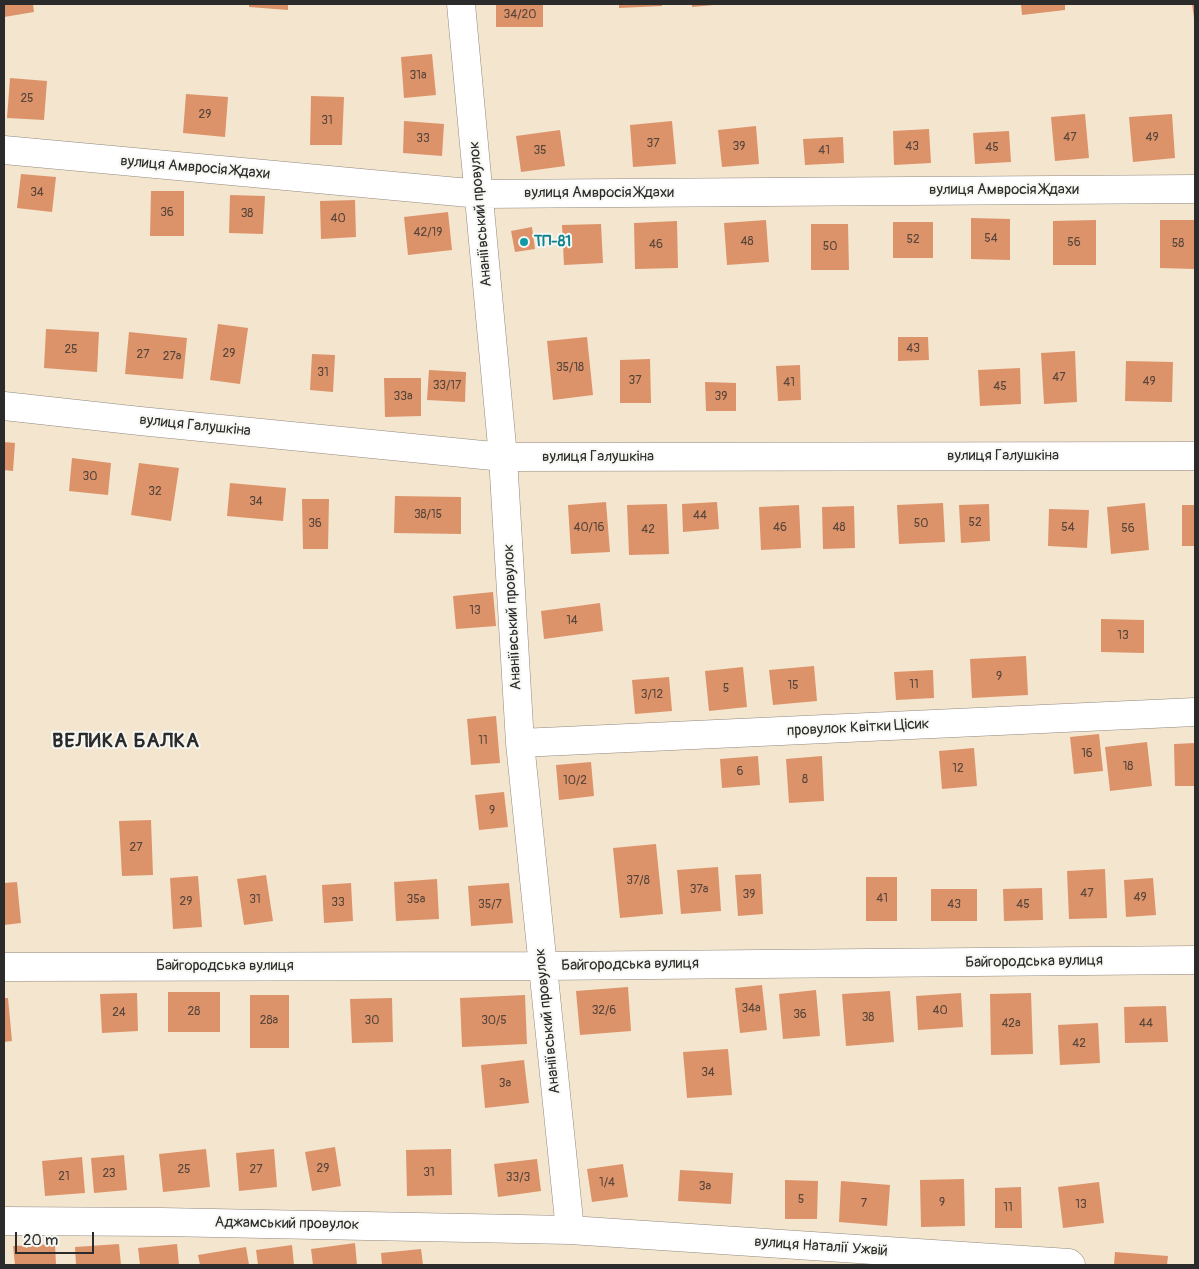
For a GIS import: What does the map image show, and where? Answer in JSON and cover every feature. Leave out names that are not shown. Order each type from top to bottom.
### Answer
[{"type":"street","name":"Ананіївський провулок","points":[[461,4],[503,457],[520,743],[570,1230]]},
{"type":"street","name":"вулиця Амвросія Ждахи","points":[[4,150],[480,194],[1195,189]]},
{"type":"street","name":"вулиця Галушкіна","points":[[4,406],[503,457],[1195,456]]},
{"type":"street","name":"провулок Квітки Цісик","points":[[520,743],[1195,712]]},
{"type":"street","name":"Байгородська вулиця","points":[[4,967],[542,966],[1195,960]]},
{"type":"street","name":"Аджамський провулок","points":[[4,1221],[162,1222],[570,1230]]},
{"type":"street","name":"вулиця Наталії Ужвій","points":[[570,1230],[1069,1263],[1071,1265]]},
{"type":"building","points":[[4,4],[33,4],[34,12],[4,17]]},
{"type":"building","points":[[249,4],[288,4],[288,10],[249,7]]},
{"type":"building","points":[[496,4],[543,4],[543,27],[496,27]]},
{"type":"building","points":[[619,4],[662,4],[662,6],[619,8]]},
{"type":"building","points":[[692,4],[714,4],[714,5],[692,7]]},
{"type":"building","points":[[1021,4],[1065,4],[1065,10],[1022,15]]},
{"type":"building","points":[[1192,4],[1195,4],[1195,18],[1194,18]]},
{"type":"building","points":[[432,54],[436,95],[404,98],[401,57]]},
{"type":"building","points":[[10,78],[47,81],[44,120],[7,118]]},
{"type":"building","points":[[186,94],[228,97],[225,137],[183,133]]},
{"type":"building","points":[[311,96],[344,97],[342,145],[310,145]]},
{"type":"building","points":[[1085,114],[1089,158],[1055,161],[1051,117]]},
{"type":"building","points":[[1172,114],[1175,158],[1133,162],[1129,117]]},
{"type":"building","points":[[404,121],[444,124],[442,156],[403,153]]},
{"type":"building","points":[[672,121],[676,164],[633,167],[630,125]]},
{"type":"building","points":[[756,126],[759,164],[722,167],[718,130]]},
{"type":"building","points":[[929,129],[931,163],[894,165],[893,131]]},
{"type":"building","points":[[560,130],[565,166],[521,172],[516,136]]},
{"type":"building","points":[[1009,131],[1011,162],[975,164],[973,133]]},
{"type":"building","points":[[843,137],[844,163],[805,165],[803,139]]},
{"type":"building","points":[[21,174],[56,177],[52,212],[17,208]]},
{"type":"building","points":[[151,191],[184,191],[184,236],[150,236]]},
{"type":"building","points":[[230,195],[265,196],[263,234],[229,233]]},
{"type":"building","points":[[355,200],[356,237],[321,239],[320,201]]},
{"type":"building","points":[[448,212],[452,250],[408,255],[404,217]]},
{"type":"building","points":[[971,218],[1010,219],[1010,260],[971,259]]},
{"type":"building","points":[[766,220],[769,262],[727,265],[724,223]]},
{"type":"building","points":[[1096,220],[1096,265],[1053,265],[1053,221]]},
{"type":"building","points":[[1160,220],[1195,220],[1195,269],[1160,268]]},
{"type":"building","points":[[677,221],[678,268],[635,269],[634,223]]},
{"type":"building","points":[[893,222],[933,222],[933,258],[893,258]]},
{"type":"building","points":[[601,224],[603,263],[564,265],[562,225]]},
{"type":"building","points":[[811,224],[848,224],[849,270],[811,270]]},
{"type":"building","name":"ТП-81","points":[[532,227],[535,249],[515,252],[511,231]]},
{"type":"building","points":[[218,324],[248,328],[240,384],[210,380]]},
{"type":"building","points":[[46,329],[99,332],[97,372],[44,368]]},
{"type":"building","points":[[129,332],[187,338],[183,379],[125,374]]},
{"type":"building","points":[[587,337],[593,395],[553,400],[547,341]]},
{"type":"building","points":[[898,337],[928,337],[929,360],[898,361]]},
{"type":"building","points":[[1075,351],[1077,402],[1044,404],[1041,353]]},
{"type":"building","points":[[312,354],[335,355],[333,392],[310,390]]},
{"type":"building","points":[[650,359],[651,403],[620,403],[620,360]]},
{"type":"building","points":[[1126,361],[1173,362],[1172,402],[1125,401]]},
{"type":"building","points":[[800,365],[801,400],[778,401],[776,366]]},
{"type":"building","points":[[1020,368],[1021,404],[980,406],[978,370]]},
{"type":"building","points":[[429,370],[466,372],[465,402],[427,400]]},
{"type":"building","points":[[384,378],[421,378],[421,416],[385,417]]},
{"type":"building","points":[[705,382],[736,383],[736,411],[706,411]]},
{"type":"building","points":[[4,442],[15,443],[13,471],[4,470]]},
{"type":"building","points":[[72,458],[111,463],[108,495],[69,491]]},
{"type":"building","points":[[139,463],[179,468],[171,521],[131,515]]},
{"type":"building","points":[[230,483],[286,488],[283,521],[227,516]]},
{"type":"building","points":[[395,496],[461,497],[461,534],[394,533]]},
{"type":"building","points":[[302,499],[329,499],[328,549],[303,549]]},
{"type":"building","points":[[606,502],[610,552],[571,554],[568,505]]},
{"type":"building","points":[[717,502],[719,529],[683,532],[682,504]]},
{"type":"building","points":[[943,503],[945,542],[899,544],[897,505]]},
{"type":"building","points":[[1145,503],[1149,550],[1111,554],[1107,507]]},
{"type":"building","points":[[667,504],[669,554],[629,555],[627,505]]},
{"type":"building","points":[[989,504],[990,541],[961,543],[959,505]]},
{"type":"building","points":[[799,505],[801,548],[761,550],[759,507]]},
{"type":"building","points":[[1182,505],[1195,505],[1195,546],[1182,546]]},
{"type":"building","points":[[854,506],[855,548],[823,549],[822,507]]},
{"type":"building","points":[[1049,509],[1089,510],[1087,548],[1048,546]]},
{"type":"building","points":[[493,592],[496,626],[456,629],[453,596]]},
{"type":"building","points":[[600,603],[603,631],[544,639],[541,611]]},
{"type":"building","points":[[1101,619],[1144,620],[1144,653],[1101,652]]},
{"type":"building","points":[[1026,656],[1028,695],[972,698],[970,659]]},
{"type":"building","points":[[814,666],[817,701],[773,705],[769,670]]},
{"type":"building","points":[[743,667],[747,707],[709,711],[705,671]]},
{"type":"building","points":[[933,670],[934,698],[896,700],[894,672]]},
{"type":"building","points":[[669,677],[672,711],[635,714],[632,680]]},
{"type":"building","points":[[496,716],[500,763],[471,765],[467,719]]},
{"type":"building","points":[[1099,734],[1103,771],[1074,774],[1070,737]]},
{"type":"building","points":[[1147,742],[1152,786],[1110,791],[1105,747]]},
{"type":"building","points":[[1195,743],[1195,786],[1175,786],[1174,744]]},
{"type":"building","points":[[974,748],[977,786],[942,789],[939,751]]},
{"type":"building","points":[[758,756],[760,785],[722,788],[720,759]]},
{"type":"building","points":[[822,756],[824,801],[789,803],[786,759]]},
{"type":"building","points":[[591,762],[594,796],[559,800],[556,765]]},
{"type":"building","points":[[504,792],[508,827],[479,830],[475,795]]},
{"type":"building","points":[[151,820],[153,875],[122,876],[119,821]]},
{"type":"building","points":[[656,844],[663,914],[620,918],[613,848]]},
{"type":"building","points":[[718,867],[721,911],[681,914],[677,870]]},
{"type":"building","points":[[1105,869],[1107,918],[1069,919],[1067,871]]},
{"type":"building","points":[[761,874],[763,914],[738,916],[735,875]]},
{"type":"building","points":[[266,875],[273,921],[244,925],[237,879]]},
{"type":"building","points":[[198,876],[202,927],[173,929],[170,878]]},
{"type":"building","points":[[866,877],[897,877],[897,921],[866,921]]},
{"type":"building","points":[[1153,878],[1156,915],[1126,917],[1124,880]]},
{"type":"building","points":[[437,879],[439,919],[396,921],[394,882]]},
{"type":"building","points":[[17,882],[21,923],[4,925],[4,883]]},
{"type":"building","points":[[351,883],[353,921],[324,923],[322,885]]},
{"type":"building","points":[[509,883],[513,923],[471,926],[468,886]]},
{"type":"building","points":[[1042,888],[1043,920],[1004,921],[1003,889]]},
{"type":"building","points":[[931,889],[977,889],[977,921],[931,921]]},
{"type":"building","points":[[762,985],[767,1030],[740,1033],[735,988]]},
{"type":"building","points":[[628,987],[631,1031],[580,1035],[576,991]]},
{"type":"building","points":[[816,990],[820,1036],[783,1039],[779,994]]},
{"type":"building","points":[[890,991],[894,1042],[846,1046],[842,994]]},
{"type":"building","points":[[168,992],[220,992],[220,1032],[168,1032]]},
{"type":"building","points":[[137,993],[138,1031],[102,1033],[100,994]]},
{"type":"building","points":[[961,993],[963,1027],[918,1030],[916,996]]},
{"type":"building","points":[[1031,993],[1033,1054],[991,1055],[990,994]]},
{"type":"building","points":[[250,995],[289,995],[289,1048],[250,1048]]},
{"type":"building","points":[[525,995],[527,1044],[462,1047],[460,998]]},
{"type":"building","points":[[4,998],[8,998],[12,1041],[4,1042]]},
{"type":"building","points":[[392,998],[393,1042],[352,1043],[350,999]]},
{"type":"building","points":[[1166,1006],[1168,1042],[1125,1043],[1124,1007]]},
{"type":"building","points":[[1098,1023],[1100,1063],[1060,1065],[1058,1025]]},
{"type":"building","points":[[728,1049],[732,1095],[687,1098],[683,1052]]},
{"type":"building","points":[[524,1060],[529,1103],[485,1108],[481,1065]]},
{"type":"building","points":[[335,1147],[341,1186],[312,1191],[305,1152]]},
{"type":"building","points":[[206,1149],[210,1187],[163,1192],[159,1154]]},
{"type":"building","points":[[274,1149],[277,1187],[239,1191],[236,1153]]},
{"type":"building","points":[[451,1149],[452,1195],[407,1196],[406,1150]]},
{"type":"building","points":[[124,1155],[127,1190],[94,1193],[91,1158]]},
{"type":"building","points":[[82,1157],[85,1193],[45,1196],[42,1161]]},
{"type":"building","points":[[537,1159],[541,1191],[498,1197],[494,1164]]},
{"type":"building","points":[[623,1164],[628,1197],[592,1202],[587,1169]]},
{"type":"building","points":[[680,1170],[733,1173],[731,1204],[678,1201]]},
{"type":"building","points":[[964,1179],[965,1226],[921,1227],[920,1180]]},
{"type":"building","points":[[785,1180],[818,1181],[817,1219],[785,1219]]},
{"type":"building","points":[[841,1181],[890,1185],[887,1226],[839,1222]]},
{"type":"building","points":[[1099,1182],[1104,1223],[1063,1228],[1058,1187]]},
{"type":"building","points":[[1021,1187],[1022,1228],[995,1228],[995,1188]]},
{"type":"building","points":[[355,1243],[357,1265],[313,1265],[311,1249]]},
{"type":"building","points":[[55,1244],[56,1265],[15,1265],[13,1246]]},
{"type":"building","points":[[119,1244],[121,1265],[76,1265],[75,1247]]},
{"type":"building","points":[[177,1244],[179,1265],[140,1265],[138,1248]]},
{"type":"building","points":[[292,1245],[294,1265],[258,1265],[256,1250]]},
{"type":"building","points":[[246,1247],[249,1265],[200,1265],[198,1255]]},
{"type":"building","points":[[421,1249],[423,1265],[382,1265],[381,1253]]},
{"type":"building","points":[[1115,1252],[1168,1256],[1167,1265],[1114,1265]]},
{"type":"place","name":"ТП-81","points":[[524,242]]},
{"type":"district","name":"ВЕЛИКА БАЛКА","points":[[126,742]]}]
